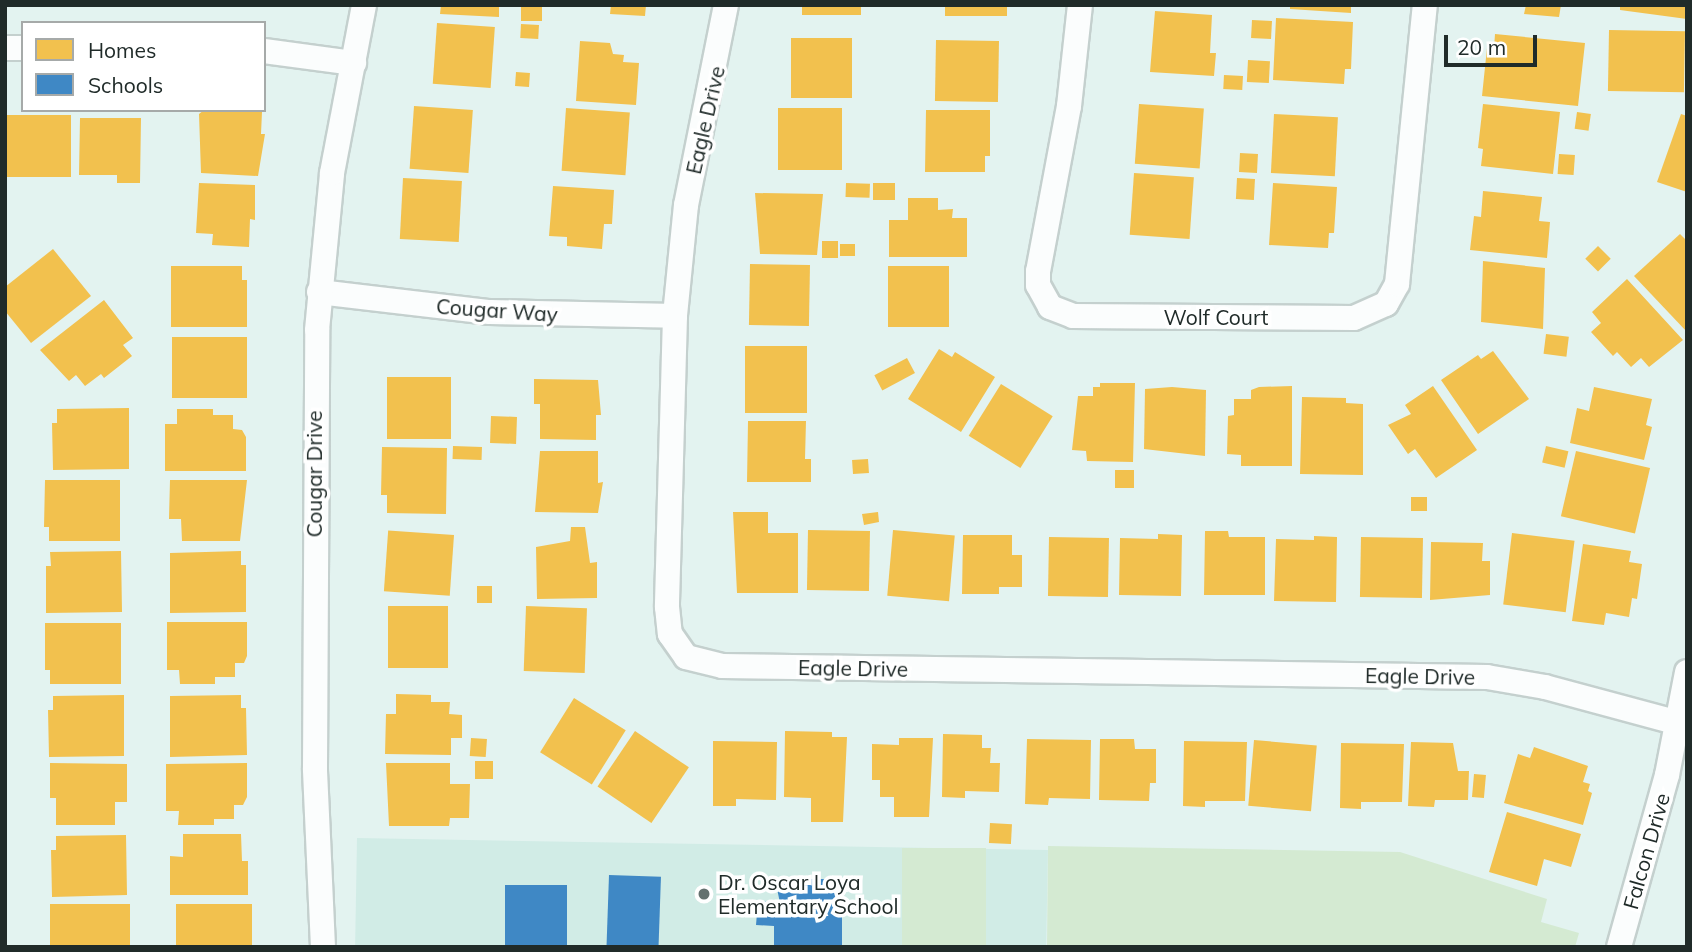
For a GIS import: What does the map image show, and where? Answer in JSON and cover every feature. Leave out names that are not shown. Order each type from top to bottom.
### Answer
[{"type":"street","name":"Cougar Drive","points":[[323,947],[315,755],[313,466],[319,292],[332,173],[364,5]]},
{"type":"street","name":"Eagle Drive","points":[[726,5],[686,205],[675,316],[668,625],[679,649],[694,661],[722,666],[1487,677],[1545,687],[1678,723]]},
{"type":"street","name":"Wolf Court","points":[[1080,5],[1065,131],[1038,271],[1038,285],[1050,307],[1073,316],[1354,318],[1386,304],[1397,284],[1425,5]]},
{"type":"street","points":[[266,51],[354,63]]},
{"type":"street","name":"Cougar Way","points":[[319,292],[489,312],[675,316]]},
{"type":"street","name":"Falcon Drive","points":[[1619,947],[1678,723],[1687,672]]},
{"type":"shaded area","name":"Dr. Oscar Loya Elementary School","points":[[357,838],[1048,850],[1046,947],[355,947]]},
{"type":"shaded area","points":[[1048,846],[1400,852],[1547,899],[1541,922],[1579,933],[1575,947],[1047,947]]},
{"type":"shaded area","points":[[902,848],[986,848],[986,947],[902,947]]},
{"type":"building: Homes","points":[[441,5],[499,5],[499,17],[440,14]]},
{"type":"building: Homes","points":[[521,5],[542,5],[542,21],[521,21]]},
{"type":"building: Homes","points":[[611,5],[646,5],[645,16],[610,14]]},
{"type":"building: Homes","points":[[802,5],[861,5],[861,15],[802,15]]},
{"type":"building: Homes","points":[[945,5],[1007,5],[1007,16],[945,16]]},
{"type":"building: Homes","points":[[1290,5],[1351,5],[1351,13],[1290,9]]},
{"type":"building: Homes","points":[[1526,5],[1561,5],[1559,17],[1524,14]]},
{"type":"building: Homes","points":[[1620,5],[1687,5],[1687,19],[1620,10]]},
{"type":"building: Homes","points":[[1155,11],[1212,15],[1210,53],[1216,53],[1214,76],[1150,72]]},
{"type":"building: Homes","points":[[1276,18],[1353,22],[1351,69],[1345,69],[1344,84],[1273,80]]},
{"type":"building: Homes","points":[[1252,20],[1272,21],[1271,39],[1251,38]]},
{"type":"building: Homes","points":[[437,23],[495,27],[491,88],[433,84]]},
{"type":"building: Homes","points":[[521,24],[539,25],[538,39],[520,38]]},
{"type":"building: Homes","points":[[1609,30],[1685,31],[1684,92],[1608,91]]},
{"type":"building: Homes","points":[[1495,34],[1585,43],[1578,106],[1482,96],[1487,48],[1494,48]]},
{"type":"building: Homes","points":[[791,38],[852,38],[852,98],[791,98]]},
{"type":"building: Homes","points":[[936,40],[999,41],[998,102],[935,101]]},
{"type":"building: Homes","points":[[580,41],[610,43],[613,54],[624,55],[623,62],[639,63],[636,105],[576,101]]},
{"type":"building: Homes","points":[[1248,60],[1270,61],[1269,83],[1247,82]]},
{"type":"building: Homes","points":[[516,72],[530,73],[529,87],[515,86]]},
{"type":"building: Homes","points":[[1224,75],[1243,76],[1242,90],[1223,89]]},
{"type":"building: Homes","points":[[1139,104],[1204,109],[1200,168],[1135,164]]},
{"type":"building: Homes","points":[[1483,104],[1560,112],[1553,174],[1481,166],[1483,149],[1478,148]]},
{"type":"building: Homes","points":[[414,106],[473,110],[468,173],[410,169]]},
{"type":"building: Homes","points":[[566,108],[630,112],[625,175],[562,171]]},
{"type":"building: Homes","points":[[778,108],[842,108],[842,170],[778,170]]},
{"type":"building: Homes","points":[[926,110],[990,110],[990,156],[985,156],[985,172],[925,172]]},
{"type":"building: Homes","points":[[262,112],[261,134],[265,134],[258,176],[201,173],[199,114]]},
{"type":"building: Homes","points":[[1577,112],[1591,114],[1588,131],[1575,129]]},
{"type":"building: Homes","points":[[1274,114],[1338,117],[1335,176],[1271,173]]},
{"type":"building: Homes","points":[[1681,114],[1687,116],[1687,192],[1657,182]]},
{"type":"building: Homes","points":[[6,115],[71,115],[71,177],[6,177]]},
{"type":"building: Homes","points":[[80,118],[141,118],[140,183],[117,183],[117,175],[79,175]]},
{"type":"building: Homes","points":[[1240,153],[1258,154],[1257,173],[1239,172]]},
{"type":"building: Homes","points":[[1559,154],[1575,155],[1574,175],[1558,174]]},
{"type":"building: Homes","points":[[1134,173],[1194,177],[1190,239],[1130,235]]},
{"type":"building: Homes","points":[[403,178],[462,181],[459,242],[400,239]]},
{"type":"building: Homes","points":[[1237,178],[1255,179],[1254,200],[1236,199]]},
{"type":"building: Homes","points":[[199,183],[255,185],[255,220],[250,219],[249,247],[212,245],[213,234],[196,233]]},
{"type":"building: Homes","points":[[846,183],[870,184],[869,198],[846,197]]},
{"type":"building: Homes","points":[[873,183],[895,183],[895,200],[873,200]]},
{"type":"building: Homes","points":[[1273,183],[1337,187],[1334,233],[1329,233],[1328,248],[1269,245]]},
{"type":"building: Homes","points":[[553,186],[614,190],[612,224],[604,224],[602,249],[567,246],[567,237],[549,236]]},
{"type":"building: Homes","points":[[1483,191],[1542,197],[1539,221],[1550,222],[1547,258],[1470,250],[1474,216],[1481,217]]},
{"type":"building: Homes","points":[[755,193],[823,194],[817,255],[760,254]]},
{"type":"building: Homes","points":[[908,198],[938,198],[938,210],[953,209],[952,218],[967,218],[967,257],[889,257],[889,220],[908,220]]},
{"type":"building: Homes","points":[[1680,234],[1687,241],[1687,332],[1634,276]]},
{"type":"building: Homes","points":[[822,241],[838,241],[838,258],[822,258]]},
{"type":"building: Homes","points":[[840,244],[855,244],[855,256],[840,256]]},
{"type":"building: Homes","points":[[1598,246],[1611,259],[1598,271],[1585,259]]},
{"type":"building: Homes","points":[[53,249],[91,296],[31,343],[5,311],[5,287]]},
{"type":"building: Homes","points":[[1483,261],[1545,268],[1543,329],[1481,322]]},
{"type":"building: Homes","points":[[750,264],[810,265],[809,326],[749,325]]},
{"type":"building: Homes","points":[[171,266],[242,266],[242,280],[247,280],[247,327],[171,327]]},
{"type":"building: Homes","points":[[888,266],[949,266],[949,327],[888,327]]},
{"type":"building: Homes","points":[[1627,279],[1683,340],[1649,367],[1641,358],[1631,367],[1617,352],[1613,356],[1591,332],[1601,323],[1592,312]]},
{"type":"building: Homes","points":[[104,300],[133,338],[123,345],[132,356],[104,378],[101,374],[85,386],[76,375],[69,381],[40,350]]},
{"type":"building: Homes","points":[[1546,334],[1569,337],[1566,357],[1544,354]]},
{"type":"building: Homes","points":[[172,337],[247,337],[247,398],[172,398]]},
{"type":"building: Homes","points":[[745,346],[807,346],[807,413],[745,413]]},
{"type":"building: Homes","points":[[939,349],[952,357],[955,352],[995,377],[961,432],[908,399]]},
{"type":"building: Homes","points":[[1493,351],[1529,399],[1478,434],[1441,380],[1478,355],[1481,359]]},
{"type":"building: Homes","points":[[907,358],[915,373],[882,390],[874,375]]},
{"type":"building: Homes","points":[[387,377],[451,377],[451,439],[387,439]]},
{"type":"building: Homes","points":[[534,379],[598,380],[601,415],[596,415],[596,440],[540,439],[540,404],[534,404]]},
{"type":"building: Homes","points":[[1100,383],[1135,383],[1133,462],[1087,461],[1086,451],[1072,450],[1078,396],[1093,396],[1093,387],[1100,387]]},
{"type":"building: Homes","points":[[1001,384],[1053,416],[1020,468],[969,436]]},
{"type":"building: Homes","points":[[1292,386],[1292,466],[1241,466],[1241,455],[1227,454],[1228,416],[1234,415],[1234,399],[1251,399],[1251,390],[1259,387]]},
{"type":"building: Homes","points":[[1433,386],[1477,450],[1436,478],[1415,449],[1408,454],[1388,425],[1411,414],[1405,405]]},
{"type":"building: Homes","points":[[1172,387],[1206,390],[1205,456],[1144,449],[1145,389]]},
{"type":"building: Homes","points":[[1594,387],[1652,399],[1646,425],[1652,427],[1644,460],[1570,443],[1577,408],[1589,411]]},
{"type":"building: Homes","points":[[1302,397],[1346,398],[1346,403],[1363,404],[1363,475],[1300,474]]},
{"type":"building: Homes","points":[[129,408],[129,469],[53,470],[52,423],[57,423],[57,409]]},
{"type":"building: Homes","points":[[177,409],[213,409],[213,415],[233,415],[233,429],[242,430],[246,437],[246,471],[165,471],[165,424],[177,424]]},
{"type":"building: Homes","points":[[491,416],[517,417],[516,444],[490,443]]},
{"type":"building: Homes","points":[[748,421],[806,421],[805,459],[811,459],[811,482],[747,482]]},
{"type":"building: Homes","points":[[453,446],[482,447],[482,460],[453,459]]},
{"type":"building: Homes","points":[[1546,446],[1568,451],[1565,468],[1542,463]]},
{"type":"building: Homes","points":[[382,447],[447,448],[446,514],[387,513],[387,495],[381,495]]},
{"type":"building: Homes","points":[[540,451],[598,451],[598,483],[603,482],[598,513],[535,512]]},
{"type":"building: Homes","points":[[1576,451],[1650,468],[1635,533],[1561,516]]},
{"type":"building: Homes","points":[[868,459],[869,473],[853,474],[852,460]]},
{"type":"building: Homes","points":[[1115,470],[1134,470],[1134,488],[1115,488]]},
{"type":"building: Homes","points":[[45,480],[120,480],[120,541],[49,541],[49,527],[44,527]]},
{"type":"building: Homes","points":[[170,480],[247,480],[240,541],[182,541],[181,519],[169,519]]},
{"type":"building: Homes","points":[[1411,497],[1427,497],[1427,511],[1411,511]]},
{"type":"building: Homes","points":[[733,512],[768,512],[768,533],[798,533],[798,593],[737,593]]},
{"type":"building: Homes","points":[[878,512],[879,522],[864,525],[862,514]]},
{"type":"building: Homes","points":[[571,527],[585,527],[590,563],[597,562],[597,598],[537,599],[536,547],[570,541]]},
{"type":"building: Homes","points":[[388,530],[454,535],[450,596],[384,591]]},
{"type":"building: Homes","points":[[808,530],[870,531],[869,591],[807,590]]},
{"type":"building: Homes","points":[[893,530],[955,535],[949,601],[887,596]]},
{"type":"building: Homes","points":[[1205,531],[1228,531],[1229,537],[1265,537],[1265,595],[1204,595]]},
{"type":"building: Homes","points":[[1512,533],[1575,541],[1566,612],[1503,604]]},
{"type":"building: Homes","points":[[1158,534],[1182,535],[1181,596],[1119,595],[1120,538],[1158,539]]},
{"type":"building: Homes","points":[[963,535],[1012,535],[1012,555],[1022,555],[1022,587],[999,587],[999,594],[962,594]]},
{"type":"building: Homes","points":[[1314,536],[1337,537],[1336,602],[1274,601],[1276,539],[1314,540]]},
{"type":"building: Homes","points":[[1049,537],[1109,538],[1108,597],[1048,596]]},
{"type":"building: Homes","points":[[1361,537],[1423,538],[1422,598],[1360,597]]},
{"type":"building: Homes","points":[[1431,542],[1483,543],[1482,561],[1490,561],[1490,595],[1430,600]]},
{"type":"building: Homes","points":[[1583,544],[1631,551],[1629,562],[1642,564],[1637,599],[1632,598],[1629,617],[1606,613],[1604,625],[1572,621]]},
{"type":"building: Homes","points":[[121,551],[122,612],[46,613],[46,566],[51,566],[50,552]]},
{"type":"building: Homes","points":[[241,551],[241,565],[246,565],[246,612],[170,613],[170,553]]},
{"type":"building: Homes","points":[[477,586],[492,586],[492,603],[477,603]]},
{"type":"building: Homes","points":[[388,606],[448,606],[448,668],[388,668]]},
{"type":"building: Homes","points":[[526,606],[587,608],[585,673],[524,671]]},
{"type":"building: Homes","points":[[167,622],[247,622],[247,656],[244,663],[235,663],[235,677],[215,677],[215,684],[180,684],[179,670],[167,670]]},
{"type":"building: Homes","points":[[45,623],[121,623],[121,684],[50,684],[50,670],[45,670]]},
{"type":"building: Homes","points":[[396,694],[431,695],[431,702],[450,702],[449,714],[462,715],[462,738],[451,738],[451,755],[385,754],[386,714],[396,714]]},
{"type":"building: Homes","points":[[124,695],[124,756],[49,757],[48,710],[53,710],[53,696]]},
{"type":"building: Homes","points":[[241,695],[241,708],[246,708],[247,755],[170,757],[170,696]]},
{"type":"building: Homes","points":[[574,698],[626,730],[592,785],[540,752]]},
{"type":"building: Homes","points":[[635,731],[689,767],[651,823],[598,787]]},
{"type":"building: Homes","points":[[785,731],[832,732],[832,737],[847,737],[843,822],[811,822],[811,798],[784,797]]},
{"type":"building: Homes","points":[[943,734],[982,735],[982,748],[991,748],[990,763],[1000,763],[999,792],[965,791],[965,798],[942,797]]},
{"type":"building: Homes","points":[[471,738],[487,739],[486,757],[470,756]]},
{"type":"building: Homes","points":[[899,738],[933,738],[929,817],[894,817],[894,797],[880,797],[880,780],[872,780],[872,744],[899,745]]},
{"type":"building: Homes","points":[[1027,739],[1091,740],[1090,799],[1049,798],[1048,805],[1025,804]]},
{"type":"building: Homes","points":[[1100,739],[1134,739],[1135,749],[1156,749],[1156,783],[1150,783],[1149,801],[1099,800]]},
{"type":"building: Homes","points":[[1254,740],[1317,745],[1311,811],[1248,806]]},
{"type":"building: Homes","points":[[713,741],[777,742],[776,800],[736,799],[736,806],[713,806]]},
{"type":"building: Homes","points":[[1184,741],[1247,742],[1245,801],[1205,801],[1205,807],[1183,806]]},
{"type":"building: Homes","points":[[1411,742],[1453,743],[1458,771],[1469,771],[1468,800],[1435,800],[1434,807],[1408,806]]},
{"type":"building: Homes","points":[[1341,743],[1404,744],[1402,802],[1361,802],[1361,809],[1340,808]]},
{"type":"building: Homes","points":[[1534,747],[1588,766],[1583,782],[1590,784],[1588,791],[1592,793],[1583,825],[1504,803],[1518,754],[1530,758]]},
{"type":"building: Homes","points":[[475,761],[493,761],[493,779],[475,779]]},
{"type":"building: Homes","points":[[50,763],[127,764],[127,802],[115,802],[115,825],[56,825],[56,798],[50,798]]},
{"type":"building: Homes","points":[[247,763],[247,797],[243,805],[234,805],[234,819],[214,819],[214,825],[178,825],[179,811],[166,811],[166,764]]},
{"type":"building: Homes","points":[[386,763],[450,763],[450,784],[470,784],[469,818],[450,818],[449,826],[389,826]]},
{"type":"building: Homes","points":[[1474,774],[1486,775],[1484,798],[1472,797]]},
{"type":"building: Homes","points":[[1507,812],[1581,834],[1571,867],[1544,859],[1537,886],[1489,872]]},
{"type":"building: Homes","points":[[990,823],[1012,824],[1011,844],[989,843]]},
{"type":"building: Homes","points":[[183,834],[241,834],[242,861],[248,861],[248,895],[170,895],[170,856],[183,857]]},
{"type":"building: Homes","points":[[126,835],[127,895],[52,897],[51,850],[56,850],[56,836]]},
{"type":"building: Homes","points":[[50,904],[130,904],[130,946],[50,946]]},
{"type":"building: Homes","points":[[176,904],[252,904],[252,947],[176,947]]},
{"type":"building: Schools","points":[[609,875],[661,877],[659,947],[606,947]]},
{"type":"building: Schools","points":[[775,879],[842,879],[842,947],[774,947],[774,926],[756,925],[758,901],[780,903]]},
{"type":"building: Schools","points":[[505,885],[567,885],[567,947],[505,947]]},
{"type":"place","name":"Dr. Oscar Loya Elementary School","points":[[704,894]]}]
